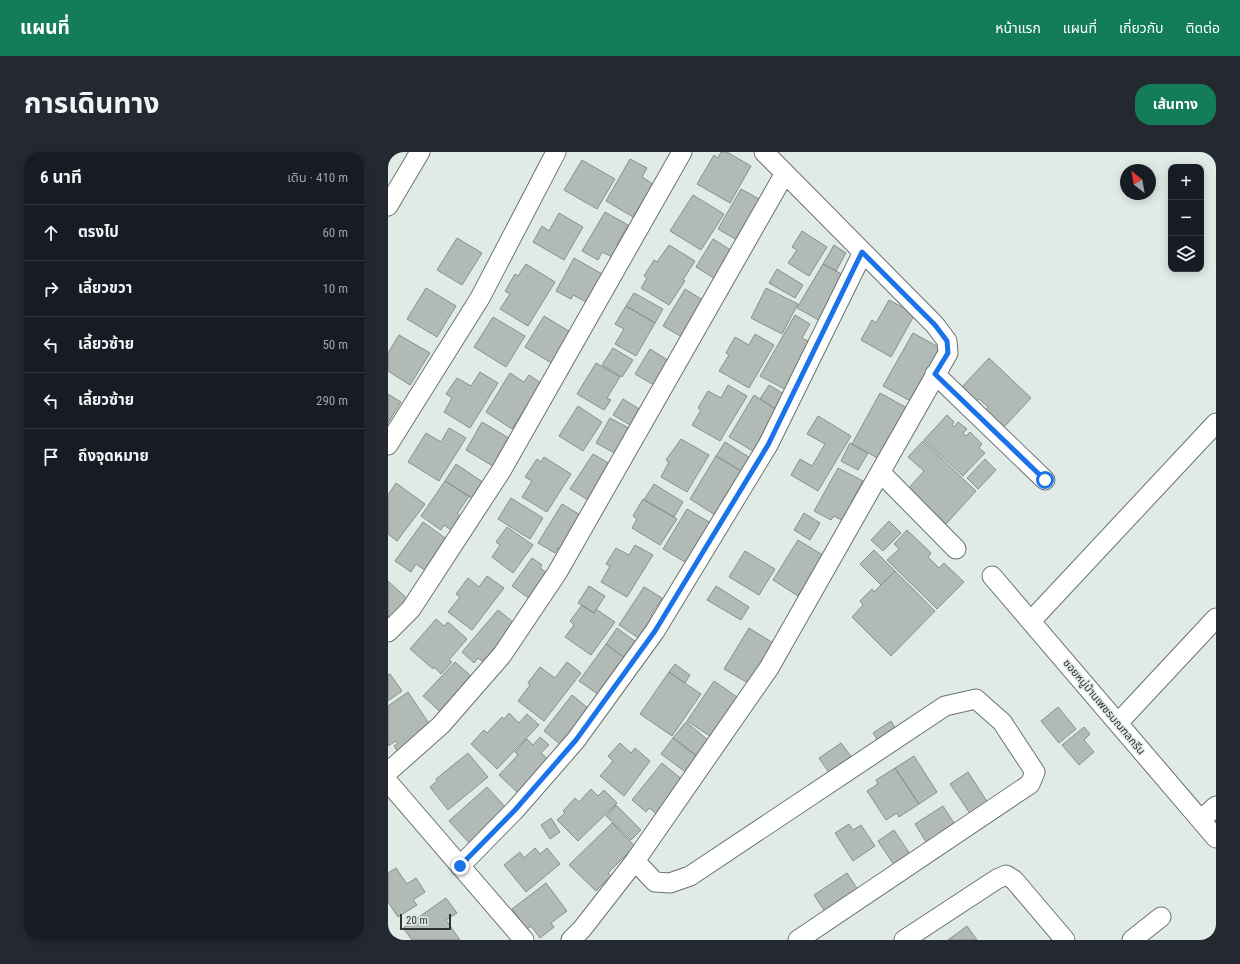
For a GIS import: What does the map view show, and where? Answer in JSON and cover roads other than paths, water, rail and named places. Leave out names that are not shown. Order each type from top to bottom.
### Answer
[{"type":"street","points":[[388,206],[420,152]]},
{"type":"street","points":[[388,445],[480,298],[556,152]]},
{"type":"street","points":[[388,632],[412,609],[501,472],[682,152]]},
{"type":"street","points":[[582,936],[769,668],[948,353],[947,341],[935,325],[764,152]]},
{"type":"street","points":[[388,772],[441,725],[502,655],[557,573],[785,173]]},
{"type":"street","points":[[460,866],[515,810],[576,740],[655,631],[768,445],[862,252]]},
{"type":"street","points":[[935,374],[1045,480]]},
{"type":"street","points":[[1031,621],[1216,423]]},
{"type":"street","points":[[881,473],[956,549]]},
{"type":"street","name":"ซอยหมู่บ้านเพชรมณฑลกรีน","points":[[992,576],[1216,838]]},
{"type":"street","points":[[1118,723],[1216,618]]},
{"type":"street","points":[[635,861],[655,882],[670,883],[690,876],[945,706],[976,699],[1002,722],[1028,760],[1035,772],[1030,784],[798,940]]},
{"type":"street","points":[[388,782],[524,940]]},
{"type":"street","points":[[1201,820],[1216,806]]},
{"type":"street","points":[[904,940],[997,879],[1006,875],[1014,880],[1065,940]]},
{"type":"street","points":[[1132,940],[1161,917]]}]
